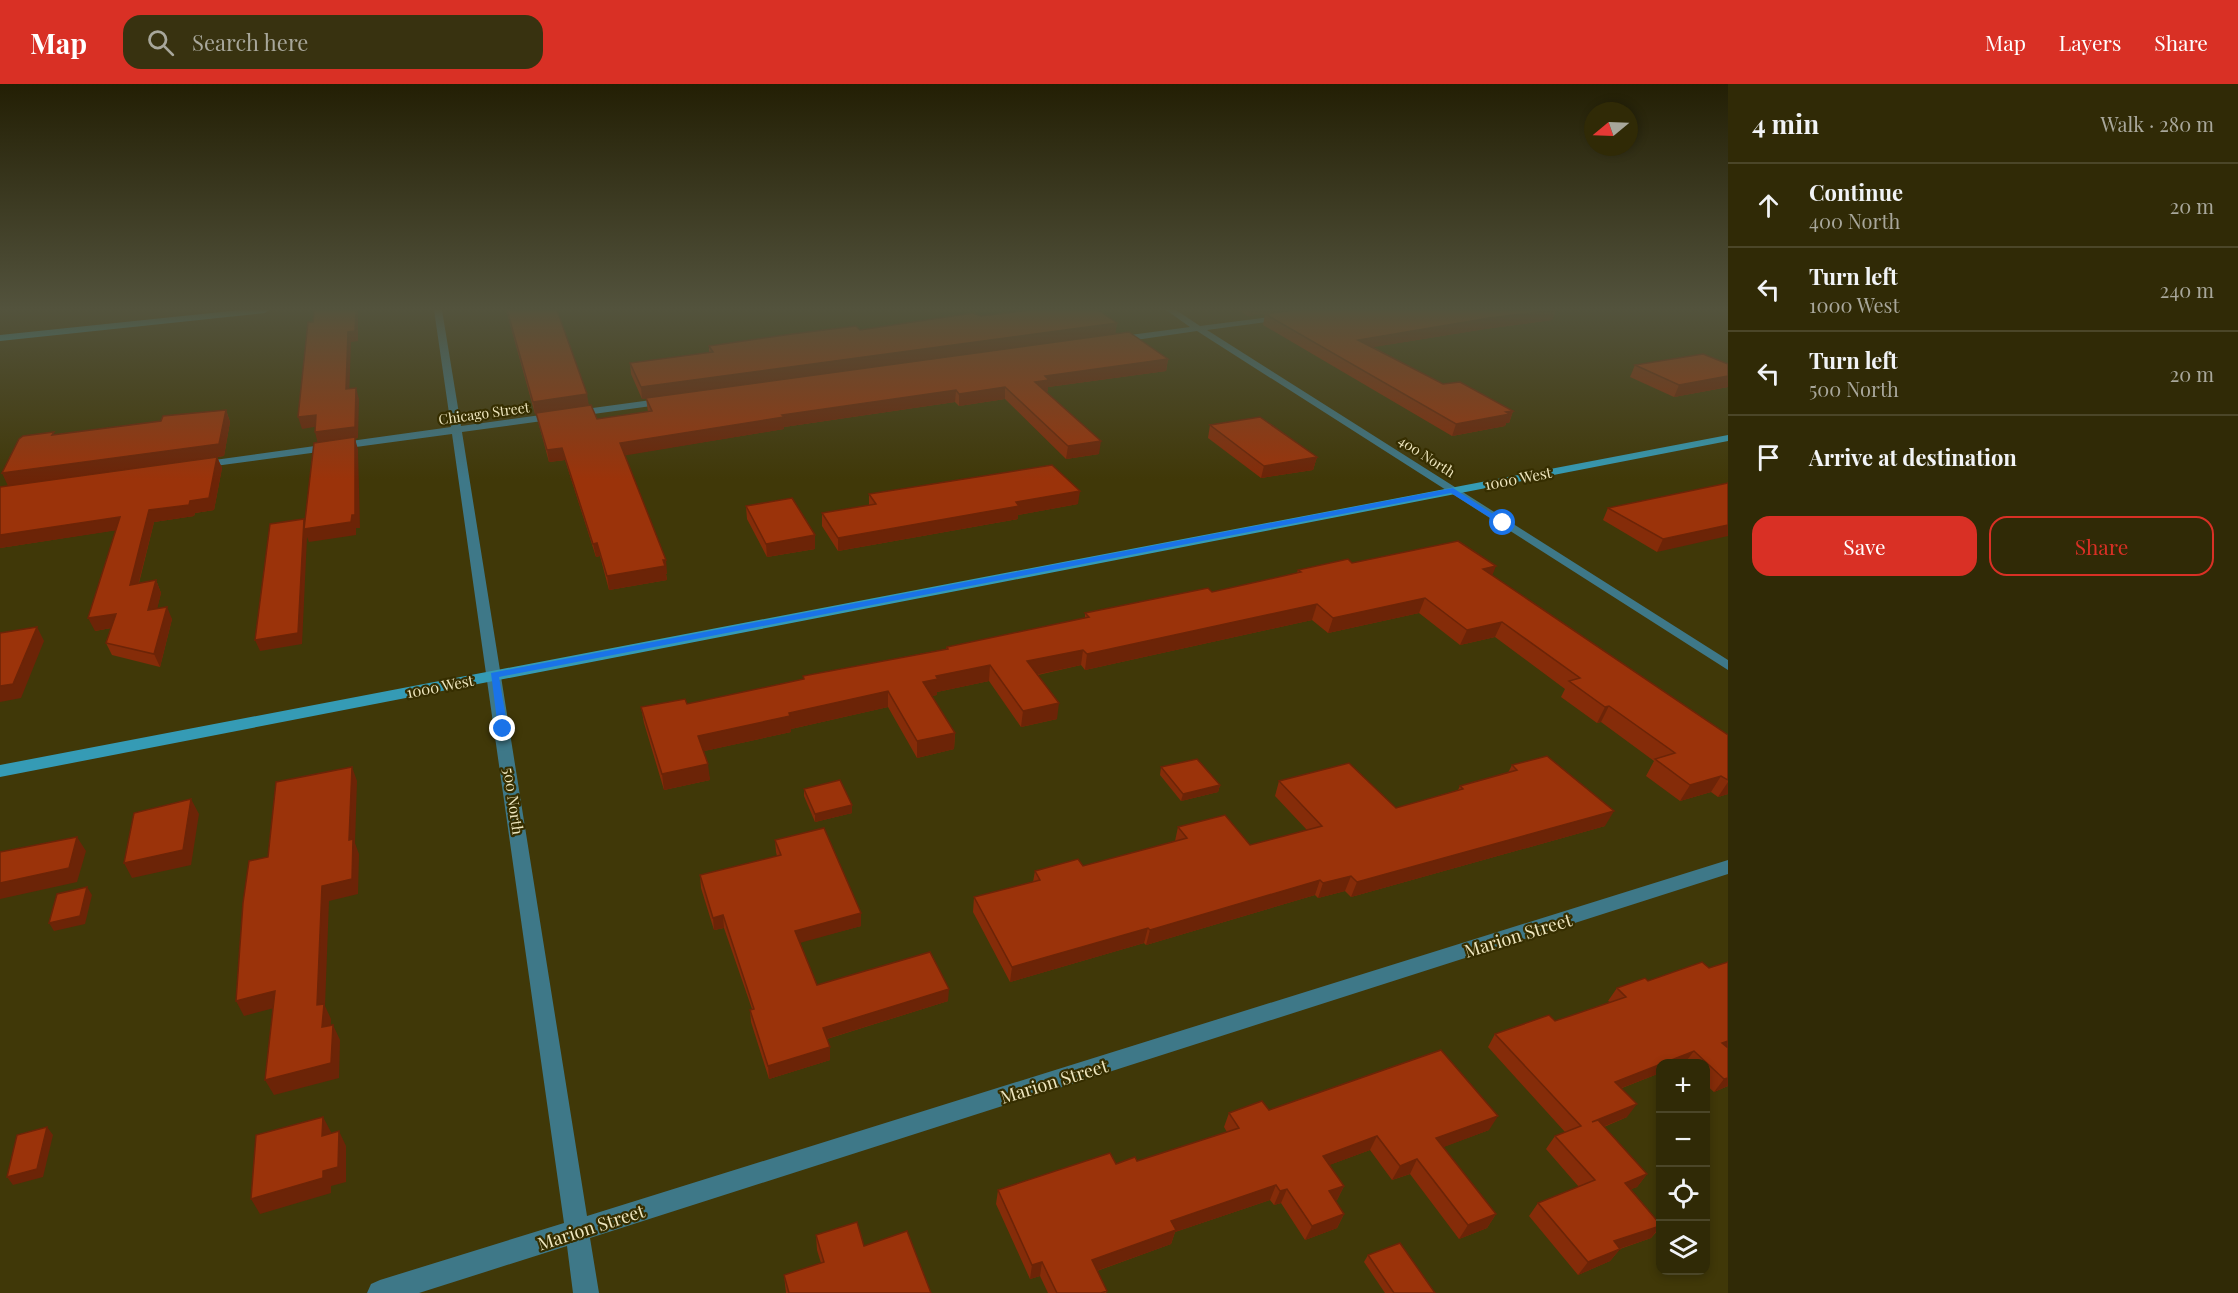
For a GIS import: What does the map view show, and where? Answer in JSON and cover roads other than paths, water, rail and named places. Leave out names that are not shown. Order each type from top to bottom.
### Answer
[{"type":"street","name":"500 North","points":[[446,366],[586,1293]]},
{"type":"street","name":"400 North","points":[[1258,366],[1728,666]]},
{"type":"street","name":"Chicago Street","points":[[190,467],[681,399]]},
{"type":"street","name":"1000 West","points":[[0,771],[1728,438]]},
{"type":"street","name":"Marion Street","points":[[380,1293],[1728,867]]}]
